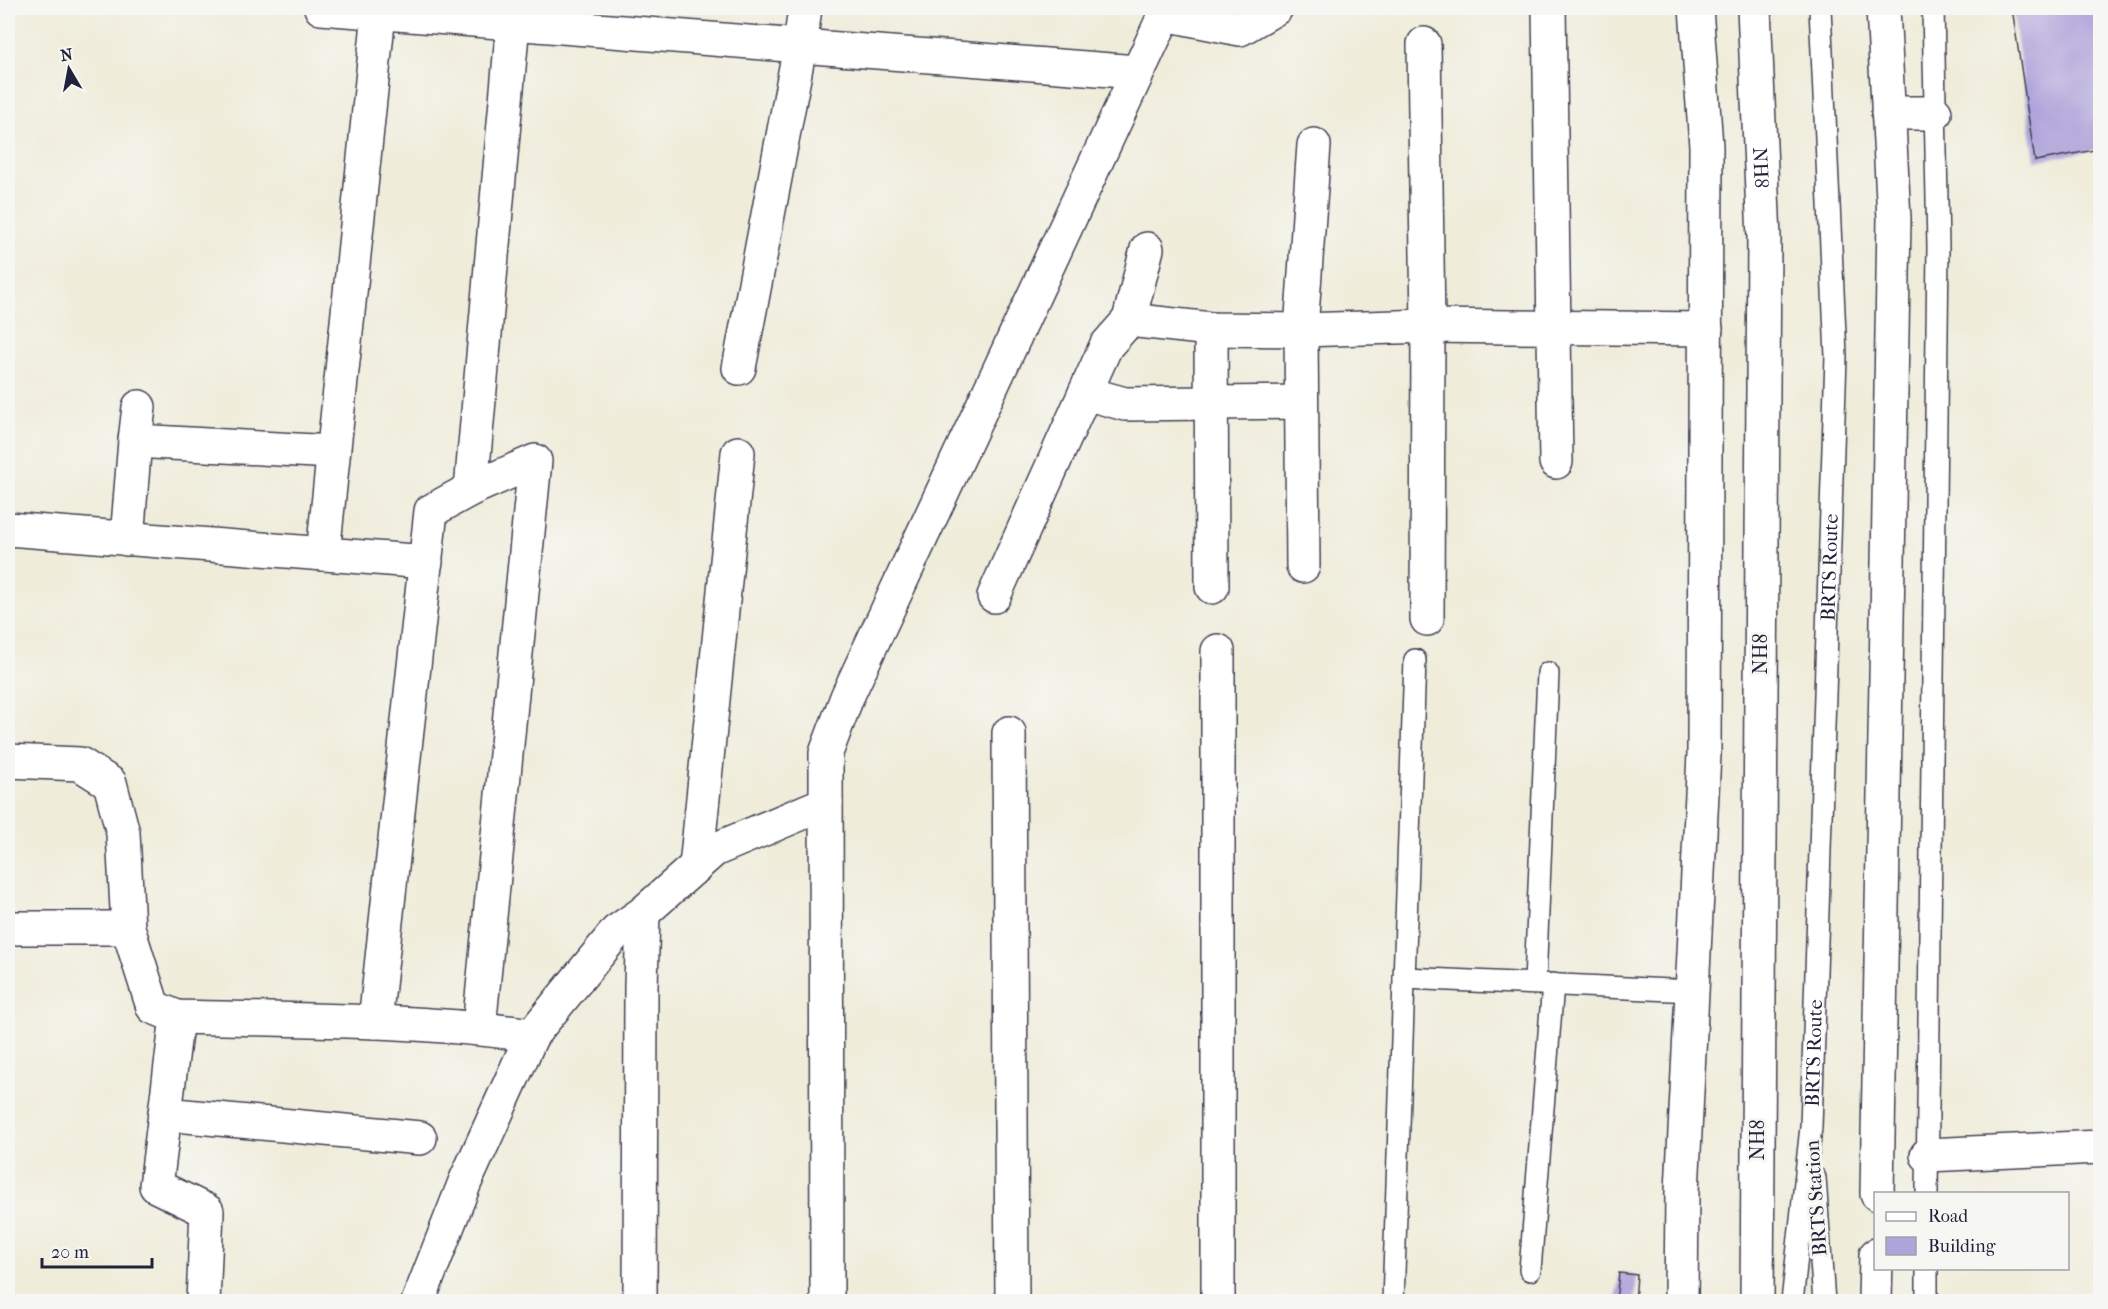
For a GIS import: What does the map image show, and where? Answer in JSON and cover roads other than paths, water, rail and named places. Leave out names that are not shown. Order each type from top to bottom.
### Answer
[{"type":"street","points":[[321,8],[1137,72]]},
{"type":"street","points":[[739,368],[800,46],[805,8]]},
{"type":"street","points":[[827,1302],[826,753],[847,697],[1165,14],[1239,29],[1276,8]]},
{"type":"street","points":[[1549,8],[1556,462]]},
{"type":"street","points":[[1681,1302],[1682,1191],[1704,754],[1707,146],[1696,8]]},
{"type":"street","name":"NH8","points":[[1754,8],[1764,238],[1757,1302]]},
{"type":"street","points":[[1876,1192],[1894,219],[1883,8]]},
{"type":"street","points":[[323,554],[379,13]]},
{"type":"street","points":[[471,489],[513,23]]},
{"type":"street","points":[[1424,44],[1428,326],[1427,619]]},
{"type":"street","points":[[1888,113],[1935,113]]},
{"type":"street","points":[[1304,566],[1301,330],[1314,145]]},
{"type":"street","points":[[994,596],[1106,346],[1129,320],[1147,249]]},
{"type":"street","points":[[1129,320],[1211,329],[1301,330],[1428,326],[1706,329]]},
{"type":"street","points":[[1211,329],[1212,587]]},
{"type":"street","points":[[1085,393],[1125,404],[1301,402]]},
{"type":"street","points":[[127,539],[139,407]]},
{"type":"street","points":[[135,441],[333,452]]},
{"type":"street","points":[[696,867],[738,453]]},
{"type":"street","points":[[375,1022],[431,511],[471,489],[535,461],[479,1028]]},
{"type":"street","points":[[8,529],[426,562]]},
{"type":"street","points":[[1218,651],[1218,1302]]},
{"type":"street","points":[[1008,734],[1012,1302]]},
{"type":"street","points":[[8,760],[80,764],[110,783],[123,833],[128,928],[153,1007],[177,1017],[375,1022],[479,1028],[532,1035]]},
{"type":"street","points":[[418,1302],[465,1182],[532,1035],[617,931],[644,914],[714,850],[826,803]]},
{"type":"street","points":[[640,1302],[641,999],[644,914]]},
{"type":"street","points":[[8,927],[128,928]]},
{"type":"street","points":[[177,1017],[156,1186],[207,1211],[203,1302]]},
{"type":"street","points":[[165,1114],[420,1138]]},
{"type":"street","points":[[1927,1155],[2100,1147]]},
{"type":"street","points":[[1875,1270],[1875,1302]]},
{"type":"lane","name":"BRTS Route","points":[[1810,1127],[1836,356],[1821,8]]},
{"type":"lane","points":[[1927,1192],[1938,247],[1933,8]]},
{"type":"lane","points":[[1394,1302],[1414,660]]},
{"type":"lane","points":[[1530,1270],[1544,984],[1548,673]]},
{"type":"lane","points":[[1404,978],[1693,991]]},
{"type":"lane","name":"BRTS Station","points":[[1792,1302],[1810,1127]]},
{"type":"lane","name":"BRTS Station","points":[[1810,1127],[1824,1302]]},
{"type":"lane","points":[[1927,1270],[1927,1302]]}]
